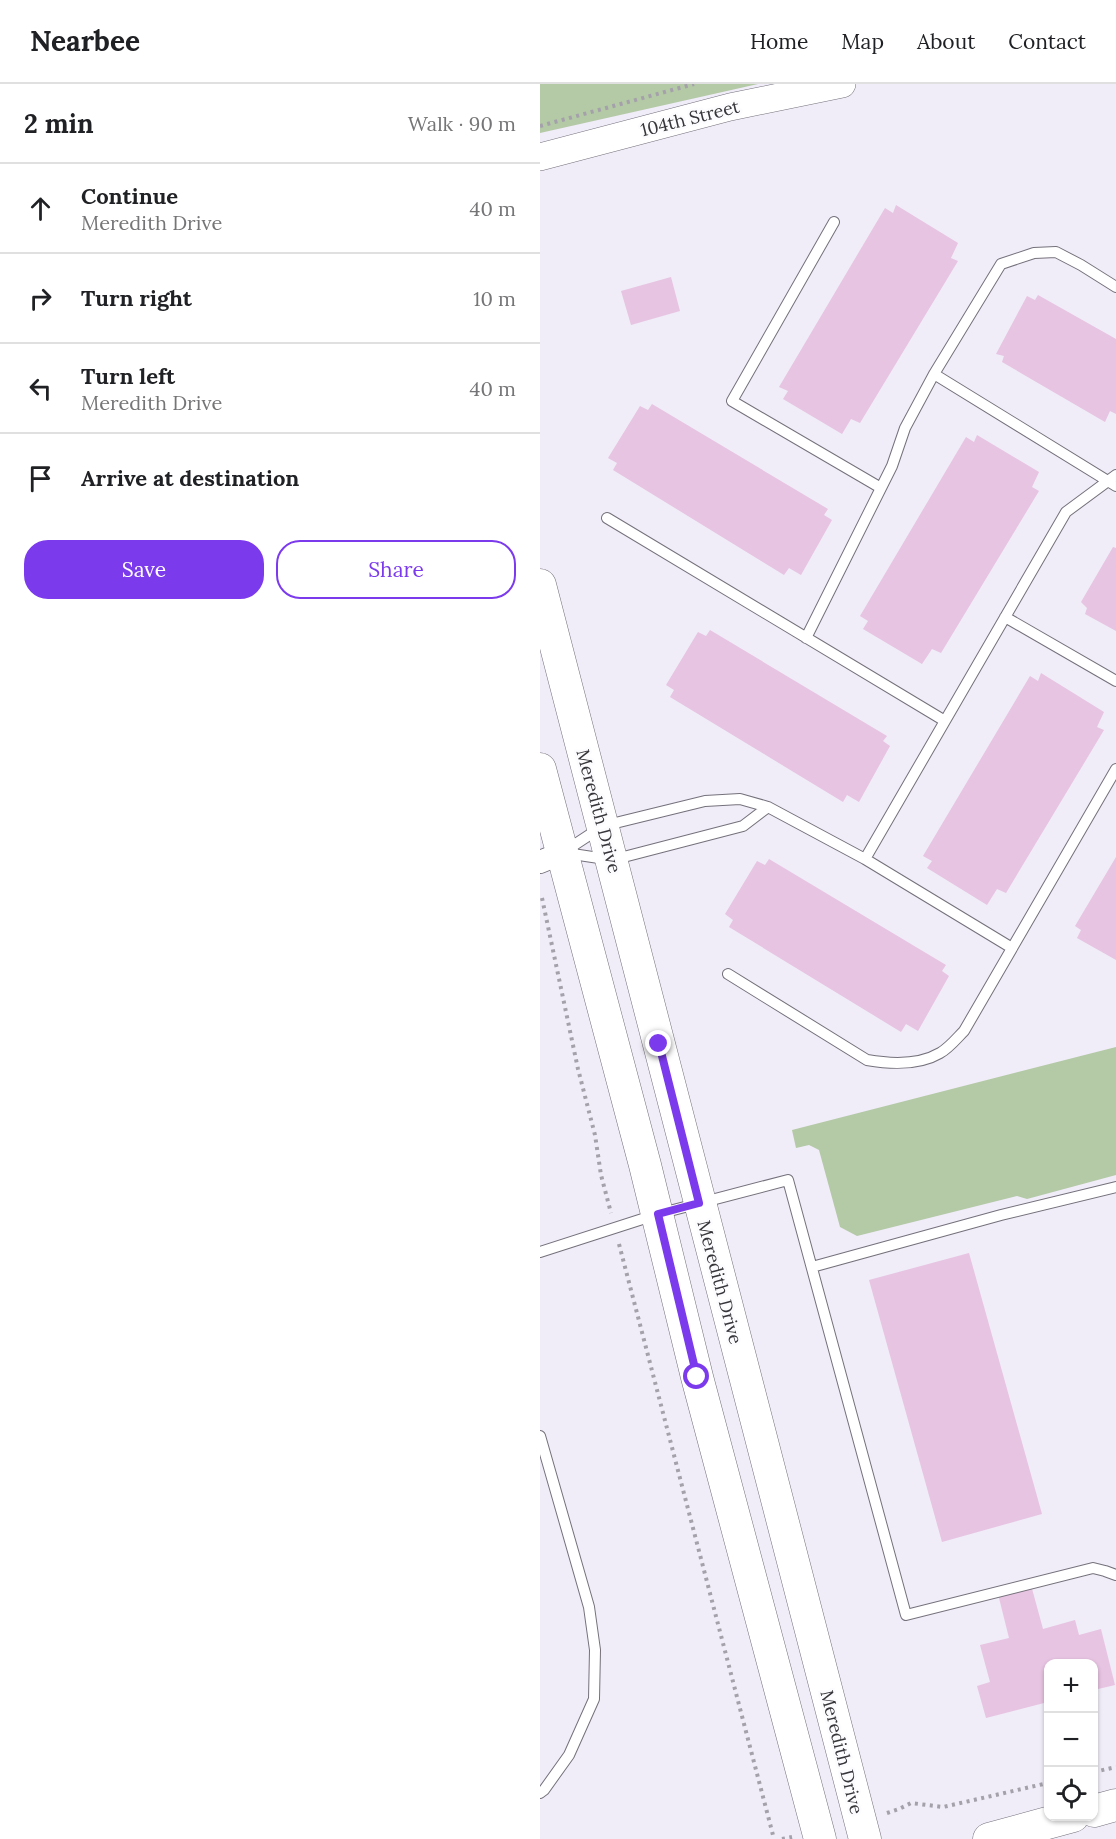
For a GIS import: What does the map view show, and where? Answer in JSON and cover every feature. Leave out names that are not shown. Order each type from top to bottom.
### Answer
[{"type":"main road","name":"Meredith Drive","points":[[540,585],[862,1829]]},
{"type":"main road","points":[[540,769],[551,857],[658,1214],[697,1377],[818,1835]]},
{"type":"main road","points":[[1098,1810],[1116,1805]]},
{"type":"main road","points":[[990,1839],[1055,1821]]},
{"type":"street","name":"104th Street","points":[[540,157],[730,107],[842,84]]},
{"type":"lane","points":[[834,222],[732,401],[881,488]]},
{"type":"lane","points":[[806,638],[892,465],[905,428],[934,374],[1001,264],[1034,253],[1056,252],[1116,288]]},
{"type":"lane","points":[[865,860],[1066,512],[1113,481],[934,374]]},
{"type":"lane","points":[[607,518],[945,722]]},
{"type":"lane","points":[[1005,617],[1116,681]]},
{"type":"lane","points":[[728,974],[867,1060],[889,1063],[916,1062],[941,1053],[964,1031],[1116,769]]},
{"type":"lane","points":[[551,857],[603,826],[705,801],[740,800],[768,807],[865,860],[1012,948]]},
{"type":"lane","points":[[551,857],[612,860],[743,826],[768,807]]},
{"type":"lane","points":[[540,1252],[658,1214],[788,1180],[906,1615],[1094,1568],[1116,1575]]},
{"type":"lane","points":[[812,1267],[1001,1215],[1116,1187]]},
{"type":"lane","points":[[540,1437],[590,1607],[595,1650],[594,1699],[569,1755],[540,1793]]},
{"type":"path","points":[[540,126],[694,84]]},
{"type":"path","points":[[542,897],[578,1069],[595,1135],[601,1174],[774,1839]]},
{"type":"path","points":[[1098,1771],[1116,1767]]},
{"type":"path","points":[[862,1829],[911,1803],[943,1808],[1044,1784]]},
{"type":"path","points":[[782,1839],[818,1835]]},
{"type":"green space","points":[[540,84],[758,84],[540,133]]},
{"type":"green space","points":[[1116,1047],[1116,1175],[1027,1199],[1017,1196],[857,1236],[840,1227],[819,1150],[809,1145],[796,1148],[792,1130]]},
{"type":"building","points":[[896,205],[958,243],[951,258],[958,261],[860,423],[851,419],[842,434],[783,399],[788,391],[779,387],[885,208],[893,213]]},
{"type":"building","points":[[671,277],[680,311],[631,325],[621,291]]},
{"type":"building","points":[[1038,295],[1116,339],[1116,414],[1110,411],[1105,422],[1002,362],[1004,356],[996,354],[1027,296],[1035,300]]},
{"type":"building","points":[[652,404],[828,509],[824,515],[832,520],[801,575],[789,568],[784,575],[613,470],[617,463],[608,458],[640,406],[648,410]]},
{"type":"building","points":[[977,435],[1039,472],[1032,487],[1039,491],[941,653],[932,649],[922,664],[863,629],[868,621],[860,616],[966,437],[974,442]]},
{"type":"building","points":[[1113,547],[1116,548],[1116,631],[1085,614],[1087,608],[1081,602]]},
{"type":"building","points":[[710,630],[887,736],[883,741],[890,746],[859,802],[847,795],[843,802],[670,697],[674,690],[666,685],[698,632],[706,636]]},
{"type":"building","points":[[1041,673],[1104,712],[1097,727],[1104,730],[1006,893],[997,889],[987,905],[927,868],[932,861],[923,856],[1030,676],[1038,681]]},
{"type":"building","points":[[1116,857],[1116,960],[1077,938],[1081,930],[1075,926]]},
{"type":"building","points":[[769,859],[946,965],[942,971],[949,976],[918,1031],[906,1024],[901,1032],[729,927],[733,920],[725,914],[757,861],[765,865]]},
{"type":"building","points":[[969,1253],[1042,1514],[942,1542],[869,1280]]},
{"type":"building","points":[[1031,1585],[1043,1629],[1075,1620],[1079,1635],[1101,1629],[1115,1685],[1098,1689],[1098,1659],[1044,1659],[1044,1703],[986,1718],[977,1686],[990,1682],[980,1645],[1009,1638],[998,1594]]},
{"type":"route","points":[[659,1044],[699,1203],[658,1214],[697,1377]]}]
